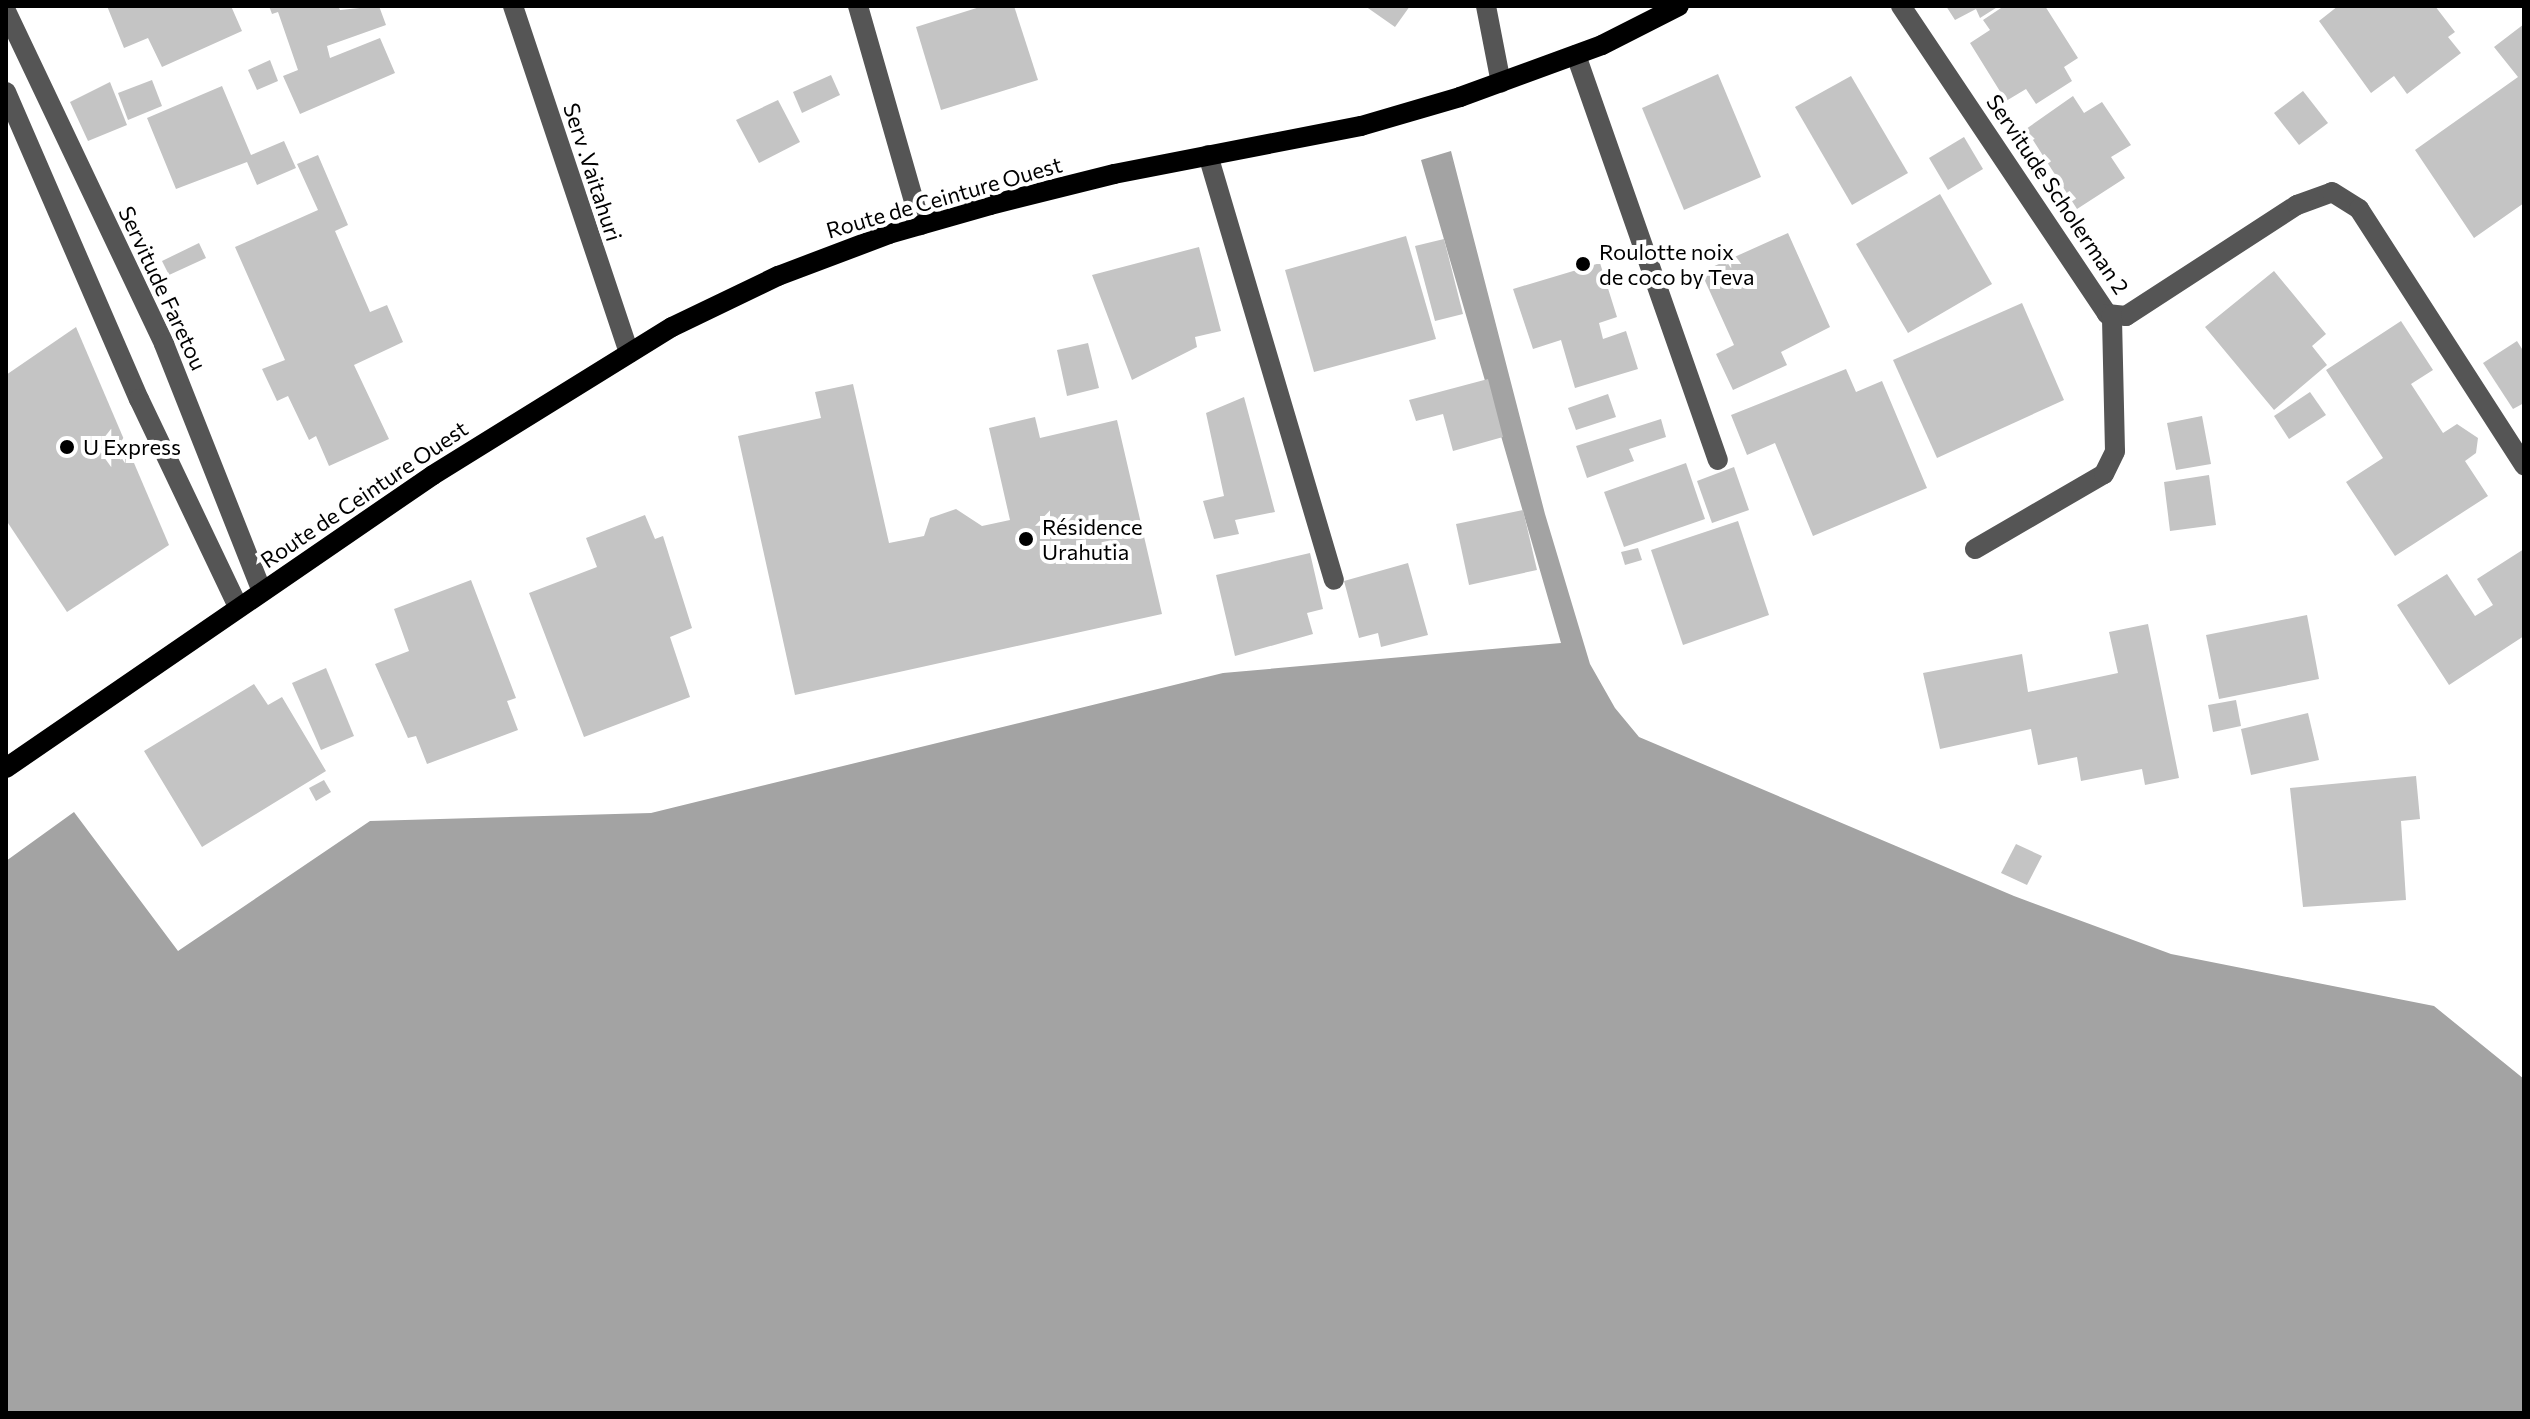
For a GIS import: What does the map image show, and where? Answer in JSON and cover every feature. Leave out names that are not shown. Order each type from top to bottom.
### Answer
[{"type":"main road","name":"Route de Ceinture Ouest","points":[[6,768],[433,475],[672,327],[778,276],[921,225],[1114,174],[1361,126],[1501,83],[1576,55],[1679,6]]},
{"type":"street","name":"Serv .Vaitahuri","points":[[513,6],[629,353]]},
{"type":"street","points":[[858,6],[921,225]]},
{"type":"street","points":[[1486,6],[1501,83]]},
{"type":"street","name":"Servitude Scholerman 2","points":[[1901,6],[2112,315],[2126,316],[2297,205],[2332,192],[2359,209],[2524,465]]},
{"type":"street","name":"Servitude Faretou","points":[[6,11],[164,344],[262,591]]},
{"type":"street","points":[[1576,55],[1718,460]]},
{"type":"street","points":[[6,92],[139,399],[238,607]]},
{"type":"street","points":[[1208,155],[1334,580]]},
{"type":"street","points":[[1975,549],[2104,474],[2115,451],[2112,315]]},
{"type":"shaded area","points":[[1451,151],[1545,514],[1590,664],[1615,708],[1639,737],[2014,896],[2171,954],[2434,1006],[2524,1079],[2524,1413],[6,1413],[6,861],[74,812],[178,951],[370,821],[651,813],[1223,673],[1561,643],[1421,160]]},
{"type":"building","points":[[107,6],[231,6],[242,31],[162,67],[148,38],[124,48]]},
{"type":"building","points":[[269,6],[338,6],[340,10],[379,6],[386,25],[327,46],[330,58],[380,38],[395,73],[300,114],[283,76],[298,70],[278,12],[272,14]]},
{"type":"building","points":[[983,6],[1014,6],[1038,80],[941,110],[916,27]]},
{"type":"building","points":[[1365,6],[1410,6],[1395,27]]},
{"type":"building","points":[[1946,6],[1999,6],[1980,18],[1976,9],[1955,20]]},
{"type":"building","points":[[2004,6],[2045,6],[2078,58],[2064,67],[2072,81],[2036,104],[2026,89],[2006,101],[1970,43],[1990,30],[1983,20]]},
{"type":"building","points":[[2338,6],[2435,6],[2455,32],[2448,37],[2461,53],[2407,94],[2394,76],[2371,93],[2319,21]]},
{"type":"building","points":[[2524,24],[2524,203],[2474,238],[2415,150],[2518,77],[2494,47]]},
{"type":"building","points":[[270,60],[278,81],[257,90],[248,70]]},
{"type":"building","points":[[1718,74],[1761,177],[1684,210],[1642,108]]},
{"type":"building","points":[[831,75],[840,95],[802,113],[793,92]]},
{"type":"building","points":[[1851,76],[1908,173],[1852,205],[1795,107]]},
{"type":"building","points":[[152,80],[162,106],[128,120],[118,93]]},
{"type":"building","points":[[110,82],[127,125],[88,141],[70,102]]},
{"type":"building","points":[[222,86],[251,155],[284,141],[296,168],[257,185],[247,162],[176,189],[147,118]]},
{"type":"building","points":[[2303,91],[2328,123],[2299,145],[2274,113]]},
{"type":"building","points":[[2073,96],[2084,113],[2102,102],[2131,145],[2111,157],[2125,178],[2077,209],[2026,129]]},
{"type":"building","points":[[778,100],[800,142],[759,163],[736,120]]},
{"type":"building","points":[[1964,137],[1983,169],[1948,190],[1929,158]]},
{"type":"building","points":[[318,155],[348,225],[335,231],[370,312],[387,305],[403,342],[354,365],[389,439],[329,466],[316,436],[309,440],[288,396],[277,401],[262,369],[285,360],[235,247],[318,210],[297,164]]},
{"type":"building","points":[[1940,194],[1992,284],[1908,333],[1856,244]]},
{"type":"building","points":[[1788,233],[1830,327],[1781,352],[1787,365],[1733,390],[1716,354],[1734,345],[1701,272]]},
{"type":"building","points":[[1406,236],[1436,339],[1314,372],[1285,270]]},
{"type":"building","points":[[1444,239],[1463,314],[1435,321],[1415,246]]},
{"type":"building","points":[[199,243],[206,258],[169,275],[162,261]]},
{"type":"building","points":[[1199,247],[1221,331],[1195,337],[1197,347],[1132,380],[1092,275]]},
{"type":"building","points":[[1600,263],[1617,317],[1599,323],[1603,339],[1626,331],[1638,369],[1575,388],[1561,340],[1533,349],[1513,289]]},
{"type":"building","points":[[2274,271],[2326,334],[2312,346],[2327,365],[2274,410],[2205,327]]},
{"type":"building","points":[[2022,303],[2064,400],[1937,458],[1893,360]]},
{"type":"building","points":[[2401,321],[2433,370],[2411,384],[2443,433],[2457,424],[2478,438],[2476,453],[2465,461],[2488,496],[2395,556],[2346,482],[2383,458],[2326,370]]},
{"type":"building","name":"U Express","points":[[76,327],[169,545],[67,612],[6,520],[6,375]]},
{"type":"building","points":[[2517,341],[2524,352],[2524,403],[2513,409],[2483,363]]},
{"type":"building","points":[[1088,343],[1099,388],[1067,396],[1057,350]]},
{"type":"building","points":[[1846,369],[1856,392],[1882,381],[1927,488],[1813,536],[1775,443],[1747,455],[1731,415]]},
{"type":"building","points":[[1488,379],[1503,437],[1453,451],[1443,414],[1416,421],[1409,400]]},
{"type":"building","name":"Résidence Urahutia","points":[[853,384],[889,543],[924,536],[930,518],[956,509],[982,526],[1010,520],[989,428],[1035,417],[1040,438],[1117,420],[1162,614],[795,695],[738,436],[821,418],[815,392]]},
{"type":"building","points":[[2310,392],[2326,415],[2289,439],[2274,416]]},
{"type":"building","points":[[1608,394],[1616,417],[1576,430],[1568,408]]},
{"type":"building","points":[[1244,397],[1275,512],[1235,520],[1239,534],[1214,539],[1203,501],[1224,496],[1206,413]]},
{"type":"building","points":[[2202,416],[2211,464],[2176,470],[2167,423]]},
{"type":"building","points":[[1661,419],[1666,437],[1629,449],[1634,461],[1587,478],[1576,446]]},
{"type":"building","points":[[1686,463],[1705,519],[1624,547],[1604,492]]},
{"type":"building","points":[[1734,467],[1749,510],[1712,523],[1697,481]]},
{"type":"building","points":[[2209,475],[2216,525],[2170,531],[2164,482]]},
{"type":"building","points":[[1523,510],[1537,570],[1469,585],[1456,524]]},
{"type":"building","points":[[645,515],[655,539],[663,536],[692,628],[670,637],[690,697],[584,737],[529,593],[597,567],[586,538]]},
{"type":"building","points":[[1738,521],[1769,615],[1683,645],[1651,550]]},
{"type":"building","points":[[1638,548],[1642,560],[1625,565],[1621,552]]},
{"type":"building","points":[[2524,549],[2524,636],[2449,685],[2397,605],[2447,574],[2475,616],[2493,605],[2477,579]]},
{"type":"building","points":[[1310,553],[1323,609],[1307,613],[1313,634],[1235,656],[1216,575]]},
{"type":"building","points":[[1408,563],[1428,635],[1381,647],[1378,633],[1359,638],[1344,581]]},
{"type":"building","points":[[471,580],[516,698],[507,701],[518,730],[427,764],[416,736],[408,738],[375,664],[409,651],[394,609]]},
{"type":"building","points":[[2307,615],[2319,679],[2219,699],[2206,635]]},
{"type":"building","points":[[2148,624],[2179,778],[2145,785],[2142,769],[2081,781],[2077,757],[2038,765],[2031,729],[1940,749],[1923,673],[2022,654],[2028,692],[2118,673],[2109,632]]},
{"type":"building","points":[[326,668],[354,736],[321,750],[292,683]]},
{"type":"building","points":[[254,684],[268,705],[282,697],[326,771],[202,847],[144,751]]},
{"type":"building","points":[[2236,700],[2241,726],[2213,732],[2208,705]]},
{"type":"building","points":[[2308,713],[2319,760],[2251,775],[2241,729]]},
{"type":"building","points":[[2416,776],[2420,819],[2401,821],[2406,900],[2303,907],[2290,788]]},
{"type":"building","points":[[324,780],[331,792],[316,801],[309,788]]},
{"type":"building","points":[[2016,844],[2042,856],[2027,885],[2001,873]]},
{"type":"place","name":"Roulotte noix de coco by Teva","points":[[1583,264]]},
{"type":"place","name":"U Express","points":[[67,447]]},
{"type":"place","name":"Résidence Urahutia","points":[[1026,539]]}]
